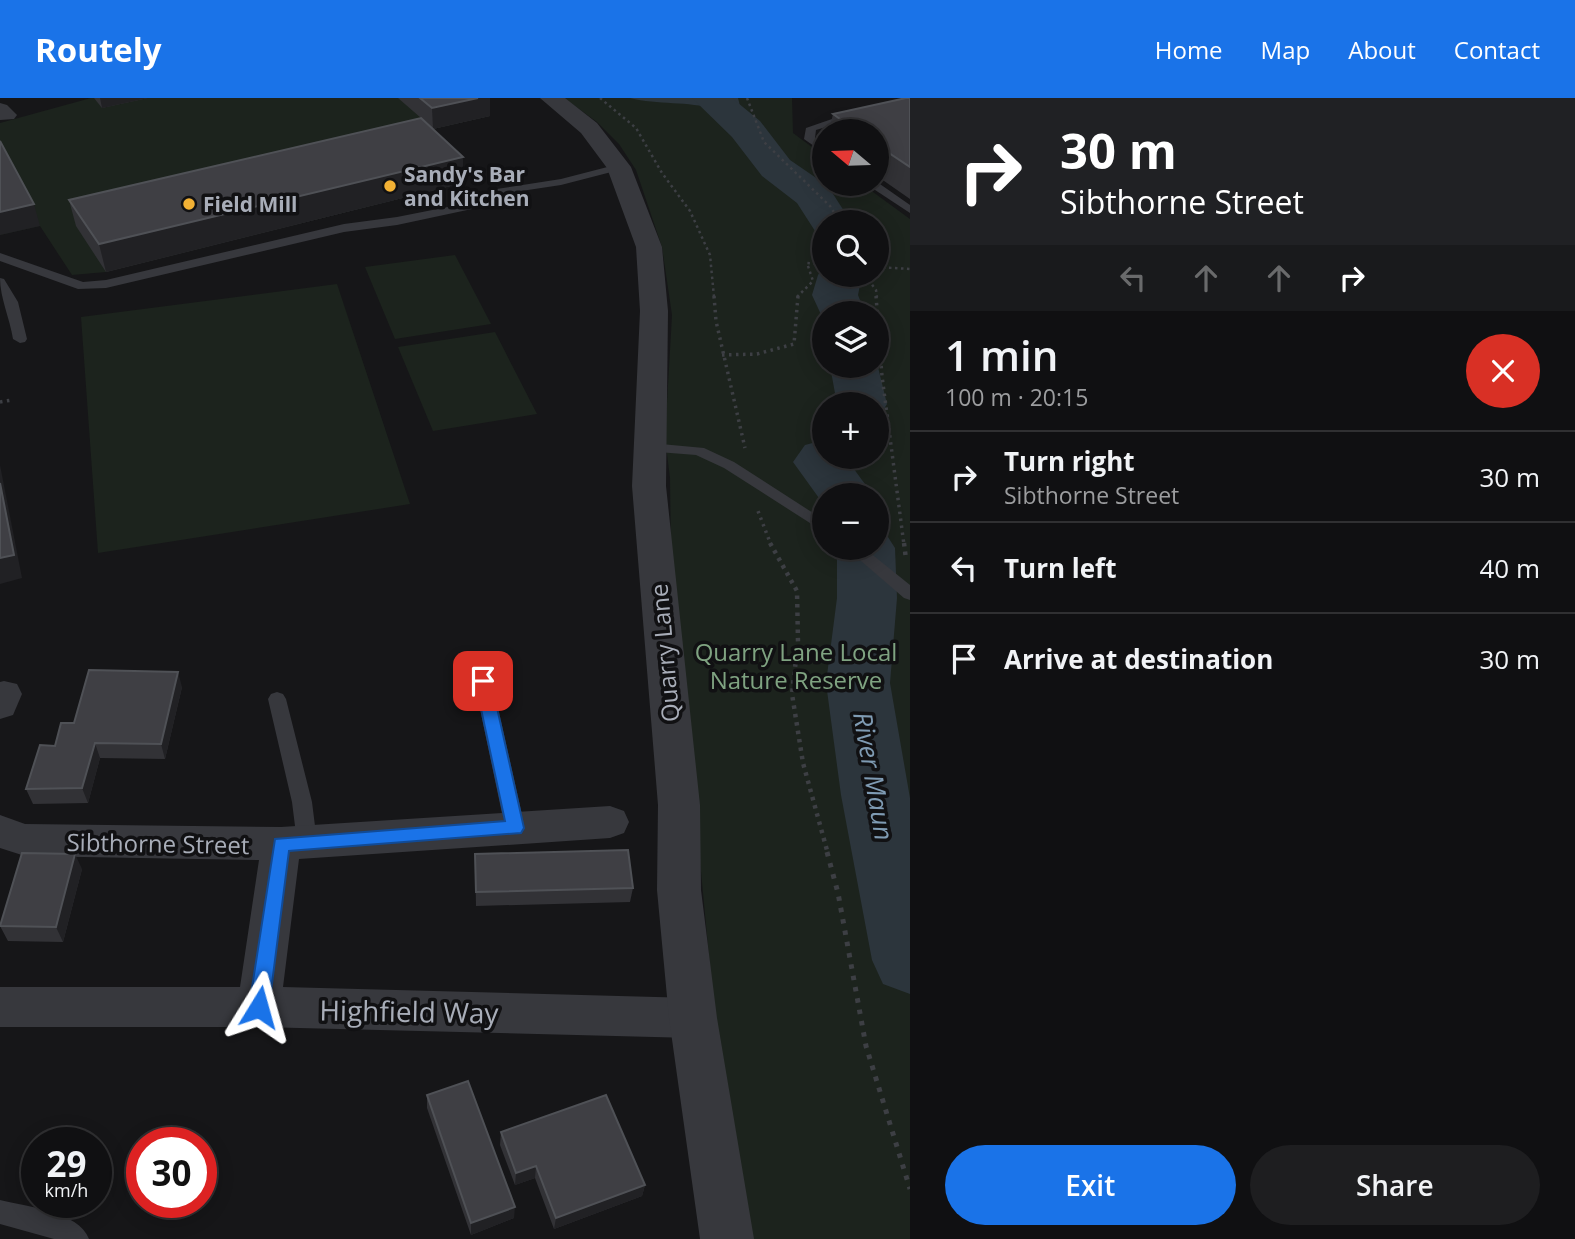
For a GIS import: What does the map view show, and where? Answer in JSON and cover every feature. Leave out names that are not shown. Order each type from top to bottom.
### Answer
[{"type":"street","name":"Quarry Lane","points":[[551,98],[589,128],[618,167],[649,247],[654,311],[649,486],[678,805],[679,890],[692,1018],[727,1239]]},
{"type":"street","name":"Sibthorne Street","points":[[0,831],[25,840],[294,843],[610,821]]},
{"type":"street","points":[[259,1007],[294,843]]},
{"type":"street","name":"Highfield Way","points":[[0,1007],[259,1007],[692,1018]]},
{"type":"lane","points":[[0,257],[82,286],[106,284],[344,228],[397,221],[500,200],[494,192],[561,182],[618,167]]},
{"type":"lane","points":[[889,196],[910,210]]},
{"type":"lane","points":[[0,282],[11,300],[20,339]]},
{"type":"lane","points":[[650,448],[699,451],[729,465],[812,519]]},
{"type":"lane","points":[[869,560],[910,594]]},
{"type":"lane","points":[[461,668],[483,681],[515,828]]},
{"type":"lane","points":[[277,699],[302,802],[294,843]]},
{"type":"lane","points":[[0,1212],[58,1227],[77,1239]]},
{"type":"path","points":[[600,98],[636,128],[662,173],[690,211],[710,255],[716,321],[742,432],[746,478],[769,543],[797,591],[798,642],[792,694],[803,763],[838,893],[866,1046],[910,1189]]},
{"type":"path","points":[[747,98],[764,142],[832,210]]},
{"type":"path","points":[[812,263],[807,263],[812,278]]},
{"type":"path","points":[[889,268],[910,269]]},
{"type":"path","points":[[722,355],[757,354],[794,344],[797,298],[812,282]]},
{"type":"path","points":[[874,287],[882,376],[907,562]]},
{"type":"path","points":[[0,402],[12,400]]},
{"type":"green space","name":"Field Mill","points":[[91,98],[469,98],[490,116],[433,129],[450,147],[430,153],[463,183],[106,272],[72,275],[40,226],[0,235],[0,123]]},
{"type":"green space","name":"Quarry Lane Local Nature Reserve","points":[[564,98],[792,98],[793,133],[812,147],[812,196],[878,196],[910,219],[910,1239],[750,1239],[717,1041],[671,554],[670,478],[665,438],[672,315],[662,247],[636,170],[619,144],[597,122]]},
{"type":"green space","points":[[455,255],[491,324],[395,339],[365,267]]},
{"type":"green space","points":[[337,284],[410,504],[98,553],[81,317]]},
{"type":"green space","points":[[495,332],[537,414],[433,431],[398,347]]},
{"type":"shaded area","points":[[630,98],[738,98],[746,129],[717,111],[704,107]]},
{"type":"building","points":[[420,98],[478,98],[432,108]]},
{"type":"building","points":[[910,98],[910,167],[889,153],[889,119],[840,119],[833,114]]},
{"type":"building","points":[[421,118],[463,157],[99,244],[69,200]]},
{"type":"building","points":[[0,141],[34,204],[0,212]]},
{"type":"building","points":[[0,483],[14,555],[0,558]]},
{"type":"building","points":[[89,670],[178,672],[161,744],[95,743],[82,788],[26,789],[40,745],[55,746],[61,723],[74,723]]},
{"type":"building","points":[[628,850],[633,888],[476,892],[475,854]]},
{"type":"building","points":[[22,853],[75,854],[56,927],[0,926]]},
{"type":"building","points":[[468,1081],[515,1207],[471,1223],[427,1095]]},
{"type":"building","points":[[606,1095],[645,1185],[556,1218],[536,1166],[516,1173],[501,1132]]},
{"type":"waterway","name":"River Maun","points":[[710,98],[746,129],[776,168],[813,195],[822,210]]},
{"type":"waterway","name":"River Maun","points":[[837,287],[835,295],[837,301]]},
{"type":"waterway","name":"River Maun","points":[[857,378],[859,392]]},
{"type":"waterway","name":"River Maun","points":[[826,469],[837,483]]},
{"type":"waterway","name":"River Maun","points":[[866,560],[867,598],[858,683],[875,795],[910,960]]},
{"type":"place","name":"Sandy's Bar and Kitchen","points":[[390,186]]},
{"type":"place","name":"Field Mill","points":[[189,204]]},
{"type":"route","points":[[259,1007],[281,844],[515,828],[483,681]]}]
